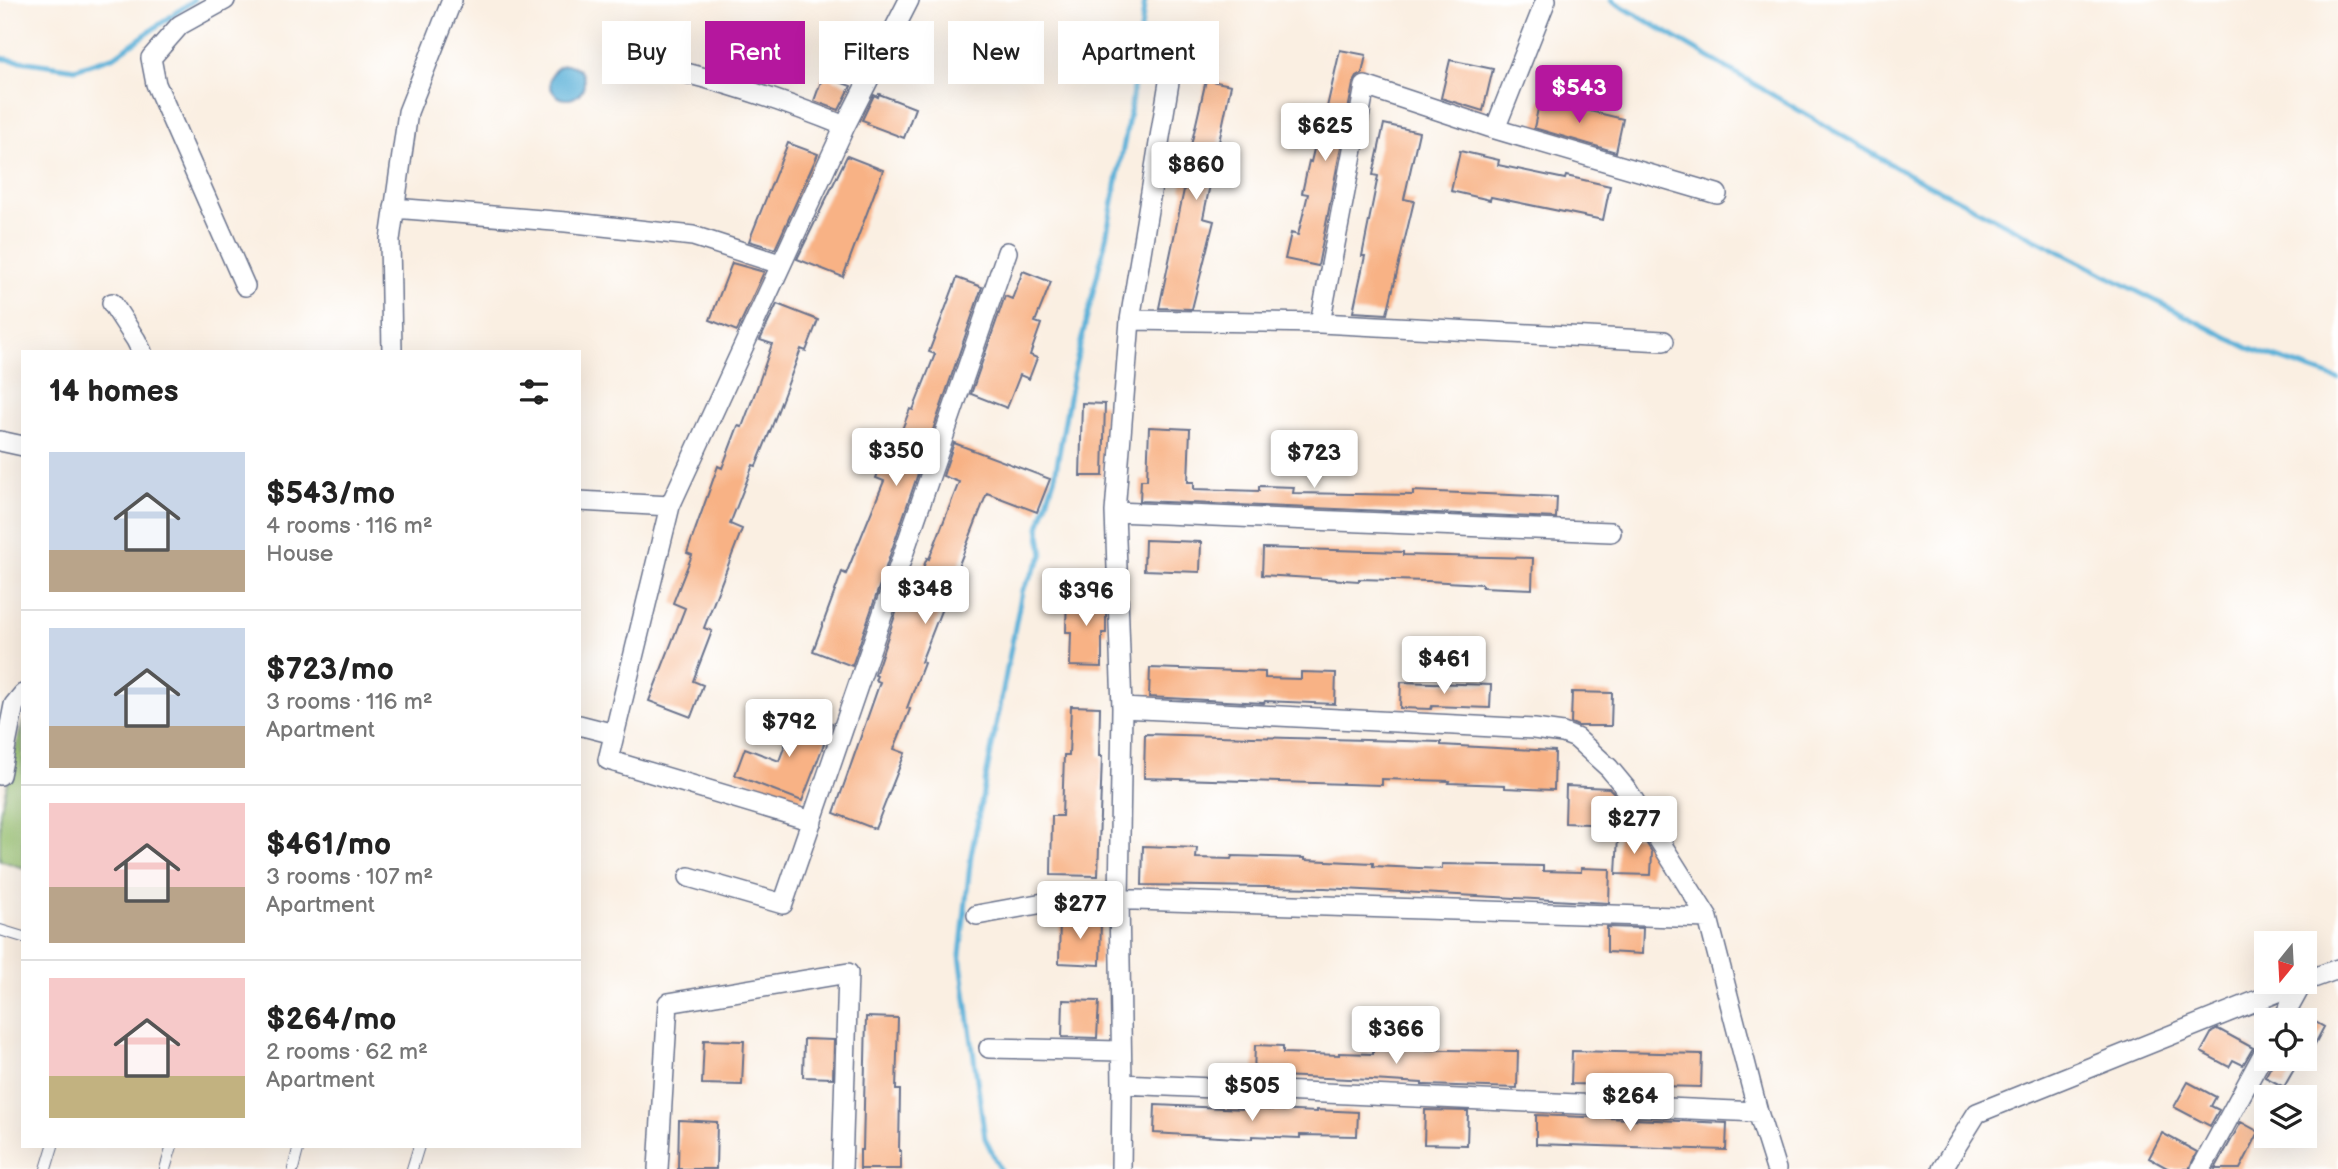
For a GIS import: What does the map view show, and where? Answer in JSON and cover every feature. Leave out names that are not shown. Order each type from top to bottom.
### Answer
[{"type":"street","points":[[225,0],[180,25],[151,58],[156,84],[245,286]]},
{"type":"street","points":[[392,350],[390,240],[408,112],[452,0]]},
{"type":"street","points":[[812,821],[608,761],[670,506],[845,126],[909,0]]},
{"type":"street","points":[[1495,129],[1546,0]]},
{"type":"street","points":[[691,74],[785,103],[845,126]]},
{"type":"street","points":[[1121,1169],[1119,900],[1122,708],[1115,512],[1130,320],[1169,84]]},
{"type":"street","points":[[1321,323],[1366,86],[1495,129],[1717,194]]},
{"type":"street","points":[[394,208],[693,236],[780,264]]},
{"type":"street","points":[[689,877],[783,904],[1007,252]]},
{"type":"street","points":[[112,303],[141,350]]},
{"type":"street","points":[[1130,320],[1321,323],[1664,341]]},
{"type":"street","points":[[0,441],[21,446]]},
{"type":"street","points":[[581,501],[670,506]]},
{"type":"street","points":[[1115,512],[1611,532]]},
{"type":"street","points":[[0,775],[14,705],[21,696]]},
{"type":"street","points":[[1122,708],[1534,729],[1563,733],[1576,738],[1609,768],[1628,791],[1708,918],[1758,1112],[1776,1169]]},
{"type":"street","points":[[581,726],[614,734]]},
{"type":"street","points":[[977,915],[1071,898],[1708,918]]},
{"type":"street","points":[[2317,977],[2338,969]]},
{"type":"street","points":[[658,1169],[668,1003],[848,973],[842,1169]]},
{"type":"street","points":[[1942,1169],[1977,1113],[2303,982],[2289,1008]]},
{"type":"street","points":[[989,1048],[1121,1051]]},
{"type":"street","points":[[2201,1169],[2254,1071]]},
{"type":"street","points":[[1122,1084],[1758,1112]]},
{"type":"lane","points":[[0,930],[21,936]]},
{"type":"lane","points":[[46,1169],[51,1148]]},
{"type":"lane","points":[[165,1169],[171,1148]]},
{"type":"lane","points":[[293,1169],[298,1148]]},
{"type":"lane","points":[[412,1169],[418,1148]]},
{"type":"green space","points":[[21,728],[21,867],[0,860],[0,812]]},
{"type":"water","points":[[567,65],[579,70],[584,82],[579,94],[567,99],[555,94],[550,82],[555,70]]},
{"type":"building","points":[[1340,50],[1366,55],[1362,74],[1353,84],[1318,266],[1285,259],[1291,233],[1298,235],[1308,194],[1302,193],[1309,161],[1311,162],[1322,115],[1325,116]]},
{"type":"building","points":[[1450,60],[1493,69],[1483,111],[1441,98]]},
{"type":"building","points":[[820,84],[851,86],[839,110],[814,101]]},
{"type":"building","points":[[1205,84],[1231,85],[1203,218],[1214,221],[1192,309],[1159,308],[1184,190],[1181,189]]},
{"type":"building","points":[[879,94],[915,108],[904,138],[862,120],[874,95],[878,97]]},
{"type":"building","points":[[1540,99],[1623,119],[1616,152],[1534,128]]},
{"type":"building","points":[[1384,124],[1419,132],[1404,199],[1414,201],[1387,314],[1353,312],[1365,256],[1362,256],[1378,176],[1373,175]]},
{"type":"building","points":[[788,143],[818,154],[775,249],[749,241]]},
{"type":"building","points":[[1460,151],[1499,160],[1498,165],[1610,186],[1603,220],[1451,191]]},
{"type":"building","points":[[847,156],[883,170],[843,277],[797,259]]},
{"type":"building","points":[[732,263],[764,272],[737,331],[710,320]]},
{"type":"building","points":[[1023,271],[1051,282],[1035,322],[1041,324],[1030,355],[1037,358],[1029,379],[1020,375],[1007,408],[971,394],[1005,296],[1012,299]]},
{"type":"building","points":[[957,278],[982,287],[852,666],[813,651],[842,572],[846,574],[884,481],[876,478],[888,448],[894,450],[935,354],[929,352]]},
{"type":"building","points":[[777,304],[818,320],[806,351],[801,349],[756,466],[753,465],[730,524],[742,529],[704,628],[712,631],[693,681],[703,685],[691,717],[649,701],[685,608],[673,603],[692,555],[687,553],[718,466],[722,468],[738,426],[742,427],[759,382],[772,344],[760,340]]},
{"type":"building","points":[[1082,403],[1105,404],[1103,476],[1080,476]]},
{"type":"building","points":[[1149,427],[1190,429],[1188,482],[1194,482],[1194,489],[1259,491],[1259,486],[1294,487],[1293,493],[1413,495],[1413,491],[1557,497],[1556,518],[1140,501],[1141,480],[1147,480]]},
{"type":"building","points":[[954,443],[1050,479],[1037,512],[987,493],[921,662],[924,663],[907,708],[910,709],[894,749],[905,753],[875,829],[834,813],[880,682],[875,680],[875,675],[902,595],[911,599],[959,482],[943,476]]},
{"type":"building","points":[[1145,540],[1201,542],[1200,572],[1144,570]]},
{"type":"building","points":[[1263,548],[1533,558],[1532,589],[1428,581],[1359,581],[1262,575]]},
{"type":"building","points":[[1067,592],[1106,594],[1106,633],[1102,633],[1102,667],[1070,666],[1071,632],[1066,632]]},
{"type":"building","points":[[1150,668],[1265,672],[1265,678],[1301,679],[1301,672],[1336,673],[1335,704],[1149,697]]},
{"type":"building","points":[[1401,682],[1491,685],[1490,708],[1400,708]]},
{"type":"building","points":[[1572,692],[1612,693],[1611,726],[1578,726],[1571,723]]},
{"type":"building","points":[[1071,706],[1100,707],[1099,756],[1102,756],[1098,876],[1051,875],[1052,816],[1062,816],[1064,755],[1069,755]]},
{"type":"building","points":[[798,710],[832,723],[802,801],[735,775],[745,748],[779,761]]},
{"type":"building","points":[[1145,734],[1441,742],[1441,745],[1555,751],[1554,790],[1449,783],[1450,781],[1382,779],[1382,785],[1144,778]]},
{"type":"building","points":[[1566,786],[1609,788],[1614,793],[1613,825],[1565,823]]},
{"type":"building","points":[[1618,836],[1642,836],[1652,852],[1651,875],[1616,874]]},
{"type":"building","points":[[1143,846],[1197,848],[1196,858],[1305,858],[1373,863],[1373,866],[1442,869],[1442,864],[1543,866],[1543,871],[1581,872],[1581,868],[1610,869],[1609,903],[1325,888],[1142,885]]},
{"type":"building","points":[[1060,917],[1101,918],[1100,965],[1059,963]]},
{"type":"building","points":[[1607,927],[1643,928],[1642,954],[1607,952]]},
{"type":"building","points":[[1063,1000],[1099,1001],[1097,1038],[1062,1037]]},
{"type":"building","points":[[866,1017],[898,1018],[896,1090],[900,1090],[901,1169],[860,1169],[860,1150],[863,1150]]},
{"type":"building","points":[[2317,1023],[2324,1027],[2317,1040]]},
{"type":"building","points":[[2218,1029],[2253,1048],[2243,1065],[2233,1060],[2229,1067],[2201,1052],[2212,1032]]},
{"type":"building","points":[[804,1039],[834,1040],[833,1078],[803,1077]]},
{"type":"building","points":[[704,1040],[744,1041],[742,1085],[702,1084]]},
{"type":"building","points":[[1255,1045],[1283,1046],[1283,1053],[1339,1055],[1373,1054],[1373,1049],[1518,1051],[1517,1088],[1254,1075]]},
{"type":"building","points":[[1572,1051],[1702,1054],[1701,1087],[1571,1084]]},
{"type":"building","points":[[2268,1071],[2293,1071],[2285,1085],[2265,1077]]},
{"type":"building","points":[[2188,1082],[2216,1097],[2211,1106],[2219,1110],[2210,1126],[2174,1107]]},
{"type":"building","points":[[1155,1105],[1358,1112],[1357,1136],[1252,1136],[1252,1139],[1154,1133]]},
{"type":"building","points":[[1425,1110],[1468,1111],[1467,1145],[1424,1144]]},
{"type":"building","points":[[1536,1115],[1727,1123],[1726,1150],[1536,1144]]},
{"type":"building","points":[[679,1120],[717,1122],[716,1169],[678,1169]]},
{"type":"building","points":[[2241,1122],[2254,1129],[2254,1142],[2240,1169],[2215,1169]]},
{"type":"building","points":[[2162,1133],[2197,1152],[2189,1169],[2169,1169],[2149,1158]]},
{"type":"waterway","points":[[0,58],[75,69],[115,56],[194,0]]},
{"type":"waterway","points":[[1000,1169],[985,1138],[960,955],[971,855],[1022,591],[1043,555],[1039,527],[1055,476],[1073,375],[1105,243],[1130,112],[1145,0]]},
{"type":"waterway","points":[[1611,0],[1904,172],[2248,348],[2338,379]]}]
